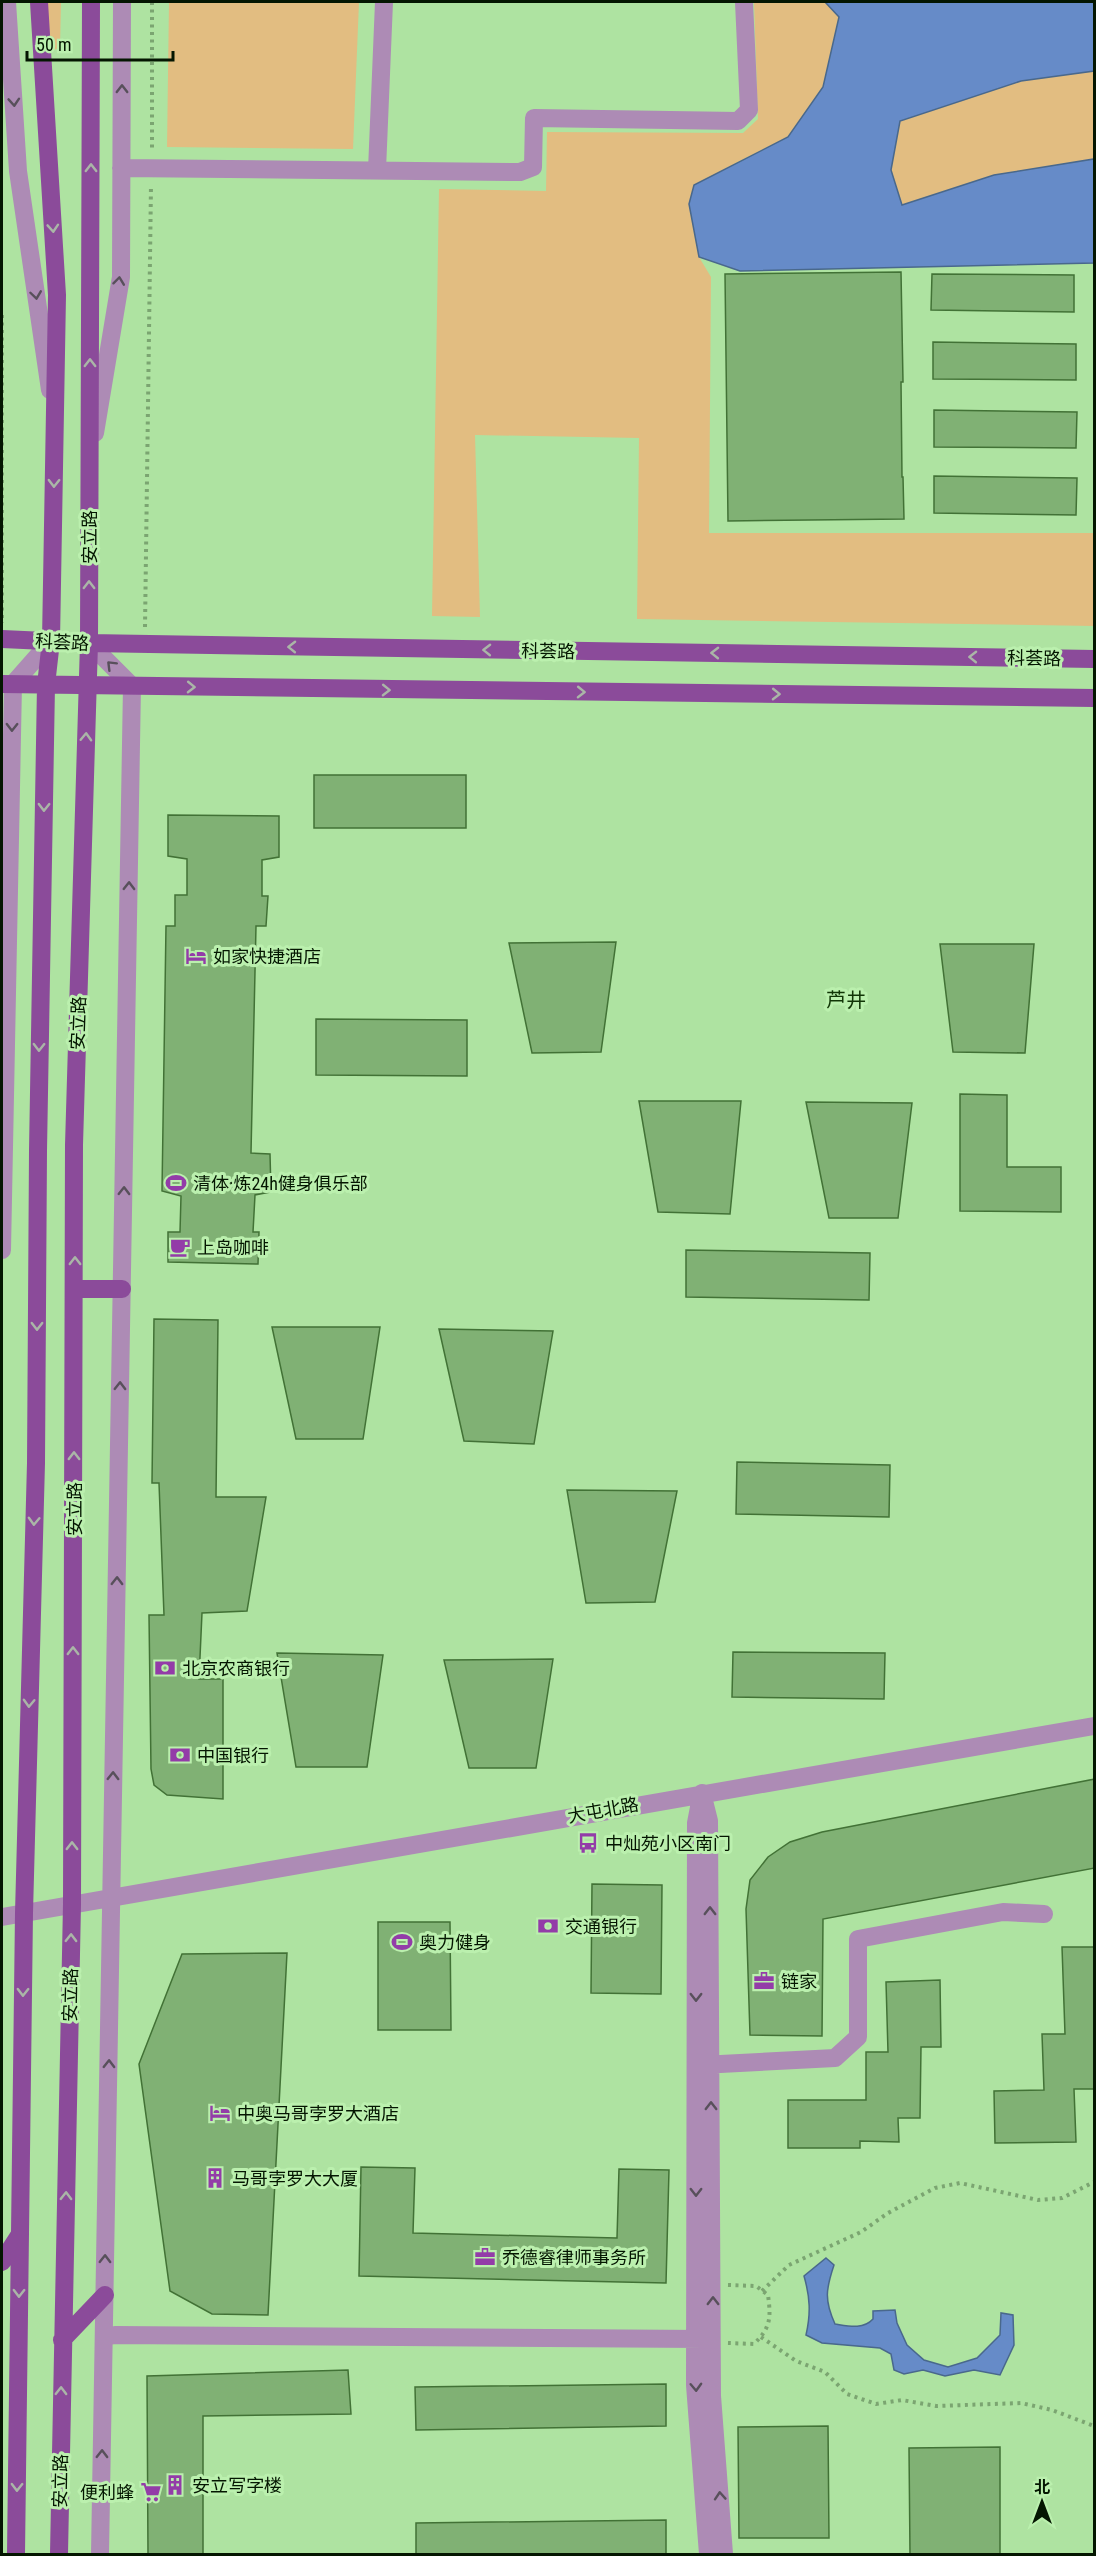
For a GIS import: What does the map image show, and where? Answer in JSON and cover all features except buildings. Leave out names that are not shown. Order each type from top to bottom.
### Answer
[{"type":"main road","name":"安立路","points":[[16,2554],[24,1913],[36,1463],[38,1151],[46,685],[51,641],[57,295],[39,2]]},
{"type":"main road","name":"安立路","points":[[58,2554],[72,1905],[74,1145],[89,643],[91,2]]},
{"type":"main road","name":"科荟路","points":[[2,639],[89,643],[1095,659]]},
{"type":"main road","points":[[7,684],[1095,698]]},
{"type":"main road","points":[[75,1289],[122,1289]]},
{"type":"main road","points":[[2,2262],[20,2234]]},
{"type":"main road","points":[[63,2340],[105,2295]]},
{"type":"street","name":"安立路","points":[[7,2],[18,171],[55,425]]},
{"type":"street","name":"安立路","points":[[90,463],[121,277],[122,2]]},
{"type":"street","points":[[378,170],[384,2]]},
{"type":"street","points":[[121,168],[520,172],[533,167],[534,118],[738,121],[749,110],[744,2]]},
{"type":"street","points":[[2,1250],[7,684],[51,641]]},
{"type":"street","points":[[89,643],[132,686],[100,2554]]},
{"type":"street","name":"大屯北路","points":[[72,1905],[1095,1726]]},
{"type":"street","points":[[702,1793],[696,1823],[712,2286],[696,2385],[708,2554]]},
{"type":"street","points":[[2,1917],[72,1905]]},
{"type":"street","points":[[703,2065],[835,2058],[858,2037],[858,1939],[1003,1912],[1044,1914]]},
{"type":"street","points":[[703,2065],[704,2339],[712,2396],[724,2554]]},
{"type":"street","points":[[104,2337],[127,2335],[704,2339]]},
{"type":"path","points":[[145,644],[152,169],[152,2]]},
{"type":"path","points":[[2,315],[2,639]]},
{"type":"path","points":[[762,2291],[789,2265],[861,2232],[888,2213],[935,2188],[960,2183],[1038,2200],[1062,2198],[1095,2182]]},
{"type":"path","points":[[704,2339],[733,2344],[754,2344],[766,2332],[771,2314],[768,2295],[756,2286],[742,2284],[712,2286]]},
{"type":"path","points":[[761,2337],[796,2361],[825,2372],[847,2394],[876,2404],[902,2400],[936,2406],[1021,2403],[1052,2410],[1095,2426]]},
{"type":"shaded area","points":[[36,2],[61,2],[60,48],[50,51]]},
{"type":"shaded area","points":[[169,2],[359,2],[353,149],[167,147]]},
{"type":"shaded area","points":[[754,2],[825,2],[839,17],[823,87],[788,137],[734,164],[699,257],[711,277],[709,533],[1094,533],[1094,626],[637,619],[639,438],[475,435],[480,617],[432,616],[439,189],[546,191],[547,132],[743,133],[758,119]]},
{"type":"shaded area","points":[[1094,71],[1094,159],[994,175],[902,205],[891,170],[900,121],[1021,81]]},
{"type":"water","points":[[825,2],[1094,2],[1094,71],[1021,81],[900,121],[891,170],[902,205],[994,175],[1094,159],[1094,263],[740,271],[699,257],[689,204],[694,185],[788,137],[823,87],[839,17]]},
{"type":"water","points":[[826,2258],[834,2265],[827,2294],[835,2324],[865,2325],[873,2319],[873,2311],[895,2310],[897,2323],[907,2345],[924,2360],[948,2367],[977,2358],[1000,2335],[1001,2313],[1013,2315],[1014,2345],[1000,2375],[974,2370],[945,2376],[923,2370],[904,2374],[894,2370],[891,2354],[880,2348],[822,2343],[806,2335],[809,2305],[804,2276]]},
{"type":"place","name":"如家快捷酒店","points":[[196,956]]},
{"type":"place","name":"清体·炼24h健身俱乐部","points":[[176,1183]]},
{"type":"place","name":"上岛咖啡","points":[[180,1247]]},
{"type":"place","name":"北京农商银行","points":[[165,1668]]},
{"type":"place","name":"中国银行","points":[[180,1755]]},
{"type":"place","name":"中灿苑小区南门","points":[[588,1843]]},
{"type":"place","name":"交通银行","points":[[548,1926]]},
{"type":"place","name":"奥力健身","points":[[402,1942]]},
{"type":"place","name":"链家","points":[[764,1981]]},
{"type":"place","name":"中奥马哥孛罗大酒店","points":[[220,2113]]},
{"type":"place","name":"马哥孛罗大大厦","points":[[215,2178]]},
{"type":"place","name":"乔德睿律师事务所","points":[[485,2257]]},
{"type":"place","name":"安立写字楼","points":[[175,2485]]},
{"type":"place","name":"便利蜂","points":[[151,2492]]},
{"type":"district","name":"芦井","points":[[846,1000]]}]
